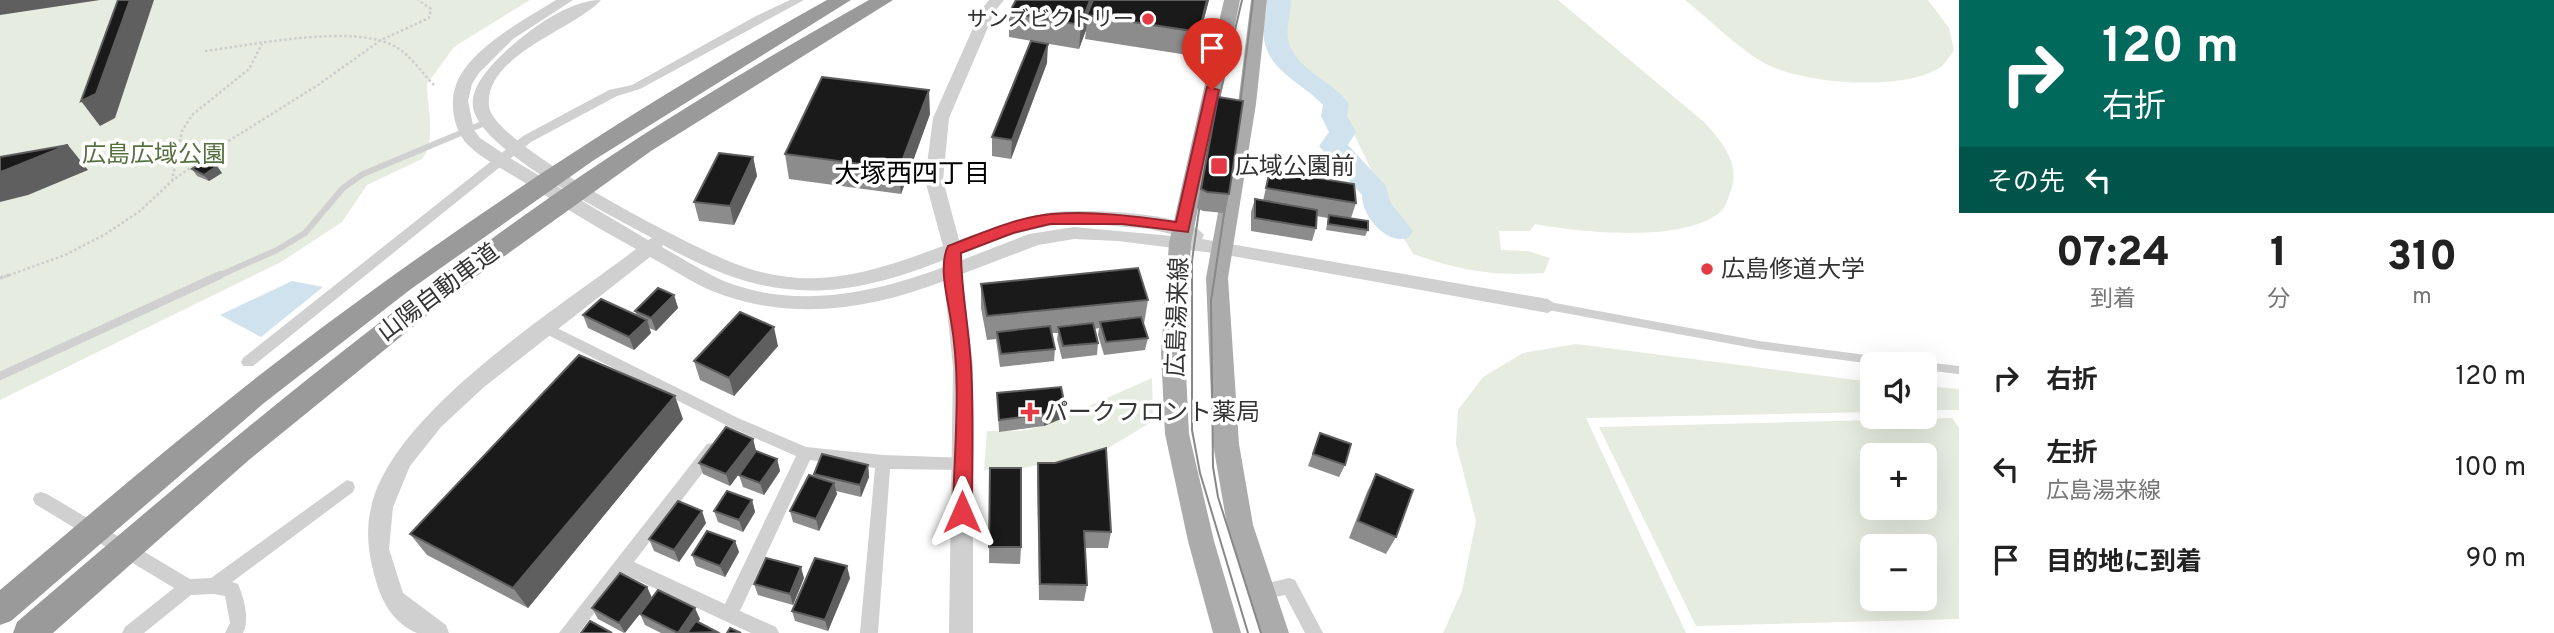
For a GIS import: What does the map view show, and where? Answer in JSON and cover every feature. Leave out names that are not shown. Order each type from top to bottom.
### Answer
[{"type":"highway","name":"山陽自動車道","points":[[0,610],[339,328],[468,234],[687,89],[841,0]]},
{"type":"highway","name":"山陽自動車道","points":[[29,633],[188,493],[369,345],[490,252],[609,167],[699,109],[883,0]]},
{"type":"main road","name":"広島湯来線","points":[[1223,632],[1177,434],[1173,353],[1181,235],[1232,0]]},
{"type":"main road","name":"広島湯来線","points":[[1259,0],[1247,104],[1220,248],[1217,278],[1226,444],[1240,525],[1275,633]]},
{"type":"street","points":[[566,0],[508,36],[472,70],[464,84],[460,101],[466,131],[474,142],[596,219],[656,243]]},
{"type":"street","points":[[594,0],[511,53],[489,78],[482,98],[487,122],[519,150],[612,207],[656,243],[718,286],[780,303],[843,302],[902,290],[953,260],[1035,239],[1074,233],[1181,235],[1220,248],[1548,306]]},
{"type":"street","points":[[248,362],[557,121],[613,93],[636,87],[760,18],[799,0]]},
{"type":"street","points":[[961,633],[963,367],[953,260],[934,180],[941,118],[988,10],[997,0]]},
{"type":"street","points":[[438,633],[393,600],[378,549],[382,507],[402,461],[434,421],[477,381],[656,243]]},
{"type":"street","points":[[547,328],[733,422],[806,453],[883,462],[963,463]]},
{"type":"street","points":[[568,633],[733,422]]},
{"type":"street","points":[[730,614],[806,453]]},
{"type":"street","points":[[869,633],[883,462]]},
{"type":"street","points":[[214,586],[347,486]]},
{"type":"street","points":[[44,501],[181,583],[232,590],[239,624],[234,633]]},
{"type":"street","points":[[623,565],[770,633]]},
{"type":"street","points":[[131,633],[181,583]]},
{"type":"street","points":[[1261,592],[1289,586],[1314,633]]},
{"type":"lane","points":[[0,376],[144,308],[277,250],[305,233],[342,188],[363,174],[487,122]]},
{"type":"lane","points":[[1548,306],[1759,345],[1860,358]]},
{"type":"lane","points":[[1937,367],[1959,370]]},
{"type":"path","points":[[0,278],[65,255],[104,235],[140,211],[172,181],[381,40],[429,18],[432,9],[418,0]]},
{"type":"path","points":[[205,51],[310,37],[381,40],[396,47],[434,85]]},
{"type":"path","points":[[172,181],[182,131],[192,116],[249,69],[262,44]]},
{"type":"green space","name":"広島広域公園","points":[[0,0],[530,0],[454,47],[427,84],[430,133],[427,152],[422,159],[367,185],[342,222],[281,262],[0,400]]},
{"type":"green space","points":[[1287,0],[1558,0],[1704,122],[1717,137],[1728,154],[1734,172],[1726,205],[1708,220],[1661,231],[1605,232],[1535,224],[1530,231],[1499,231],[1501,250],[1528,251],[1550,258],[1544,273],[1477,271],[1413,254],[1385,207],[1381,190],[1336,97],[1289,58],[1283,36]]},
{"type":"green space","points":[[1685,0],[1928,0],[1949,28],[1954,50],[1941,67],[1903,80],[1854,82],[1804,76],[1783,71],[1756,58]]},
{"type":"green space","points":[[1576,344],[1860,380],[1860,412],[1586,418],[1686,633],[1443,633],[1462,591],[1476,521],[1456,444],[1458,410],[1483,377],[1523,353]]},
{"type":"green space","points":[[1152,378],[1153,421],[1100,453],[1023,468],[984,470],[987,431],[1021,431],[1044,426]]},
{"type":"green space","points":[[1937,387],[1959,389],[1959,410],[1937,410]]},
{"type":"green space","points":[[1937,418],[1952,418],[1959,428],[1959,619],[1696,626],[1599,427],[1860,420],[1860,429],[1937,429]]},
{"type":"water","points":[[292,281],[323,287],[261,337],[220,315]]},
{"type":"building","points":[[118,0],[130,0],[96,94],[81,101]]},
{"type":"building","points":[[1016,0],[1090,0],[1081,25],[1009,13]]},
{"type":"building","points":[[1093,0],[1207,0],[1199,32],[1087,15]]},
{"type":"building","points":[[1031,41],[1048,44],[1012,140],[992,137]]},
{"type":"building","points":[[822,77],[929,90],[899,169],[785,154]]},
{"type":"building","points":[[1218,97],[1243,101],[1229,194],[1201,189]]},
{"type":"building","points":[[68,145],[6,170],[0,172],[0,157]]},
{"type":"building","points":[[719,153],[753,157],[730,206],[694,202]]},
{"type":"building","points":[[205,161],[217,166],[204,175],[192,169]]},
{"type":"building","points":[[1270,170],[1354,184],[1356,203],[1266,188]]},
{"type":"building","points":[[1255,199],[1317,210],[1316,228],[1255,218]]},
{"type":"building","points":[[1329,215],[1368,221],[1368,230],[1328,224]]},
{"type":"building","points":[[1138,268],[1148,300],[987,316],[981,284]]},
{"type":"building","points":[[658,288],[674,295],[651,318],[635,311]]},
{"type":"building","points":[[601,299],[647,320],[629,337],[583,315]]},
{"type":"building","points":[[740,312],[774,327],[729,378],[694,361]]},
{"type":"building","points":[[1141,317],[1148,338],[1106,342],[1100,322]]},
{"type":"building","points":[[1093,323],[1098,343],[1063,346],[1058,327]]},
{"type":"building","points":[[1050,326],[1055,349],[1001,354],[997,332]]},
{"type":"building","points":[[579,355],[675,396],[513,588],[410,534]]},
{"type":"building","points":[[1061,387],[1065,406],[1045,414],[999,420],[997,393]]},
{"type":"building","points":[[726,427],[753,439],[726,474],[699,463]]},
{"type":"building","points":[[1320,433],[1351,444],[1345,465],[1313,454]]},
{"type":"building","points":[[1106,448],[1111,532],[1084,531],[1087,585],[1040,584],[1038,463],[1055,463]]},
{"type":"building","points":[[756,451],[777,459],[760,483],[739,475]]},
{"type":"building","points":[[822,454],[868,465],[860,485],[814,474]]},
{"type":"building","points":[[990,468],[1021,468],[1021,547],[989,547]]},
{"type":"building","points":[[1376,474],[1413,490],[1396,537],[1358,521]]},
{"type":"building","points":[[809,475],[834,483],[816,519],[790,511]]},
{"type":"building","points":[[727,491],[752,500],[739,520],[714,511]]},
{"type":"building","points":[[678,501],[702,511],[674,550],[649,539]]},
{"type":"building","points":[[707,531],[735,541],[720,566],[692,555]]},
{"type":"building","points":[[766,558],[801,567],[790,594],[754,584]]},
{"type":"building","points":[[815,558],[847,566],[825,620],[792,611]]},
{"type":"building","points":[[620,573],[647,587],[619,623],[592,608]]},
{"type":"building","points":[[658,590],[695,608],[678,633],[640,614]]},
{"type":"building","points":[[590,621],[612,633],[581,633]]},
{"type":"building","points":[[696,621],[717,632],[687,633]]},
{"type":"building","points":[[730,628],[741,633],[727,633]]},
{"type":"waterway","points":[[1279,0],[1276,34],[1279,51],[1293,68],[1336,104],[1334,116],[1343,132],[1333,146],[1376,193],[1376,204],[1398,231]]},
{"type":"tram line","points":[[1215,116],[1242,0]]},
{"type":"tram line","points":[[1238,121],[1253,0]]},
{"type":"tram line","points":[[1202,188],[1192,261],[1192,430],[1200,473],[1248,633]]},
{"type":"tram line","points":[[1227,194],[1211,301],[1213,467],[1218,497],[1261,633]]},
{"type":"place","name":"サンズビクトリー","points":[[1148,19]]},
{"type":"place","name":"広域公園前","points":[[1219,166]]},
{"type":"place","name":"広島修道大学","points":[[1707,269]]},
{"type":"place","name":"パークフロント薬局","points":[[1030,412]]},
{"type":"district","name":"大塚西四丁目","points":[[912,173]]},
{"type":"route","points":[[962,512],[963,367],[960,323],[953,294],[953,250],[1009,229],[1050,219],[1122,219],[1182,228],[1212,90]]}]
